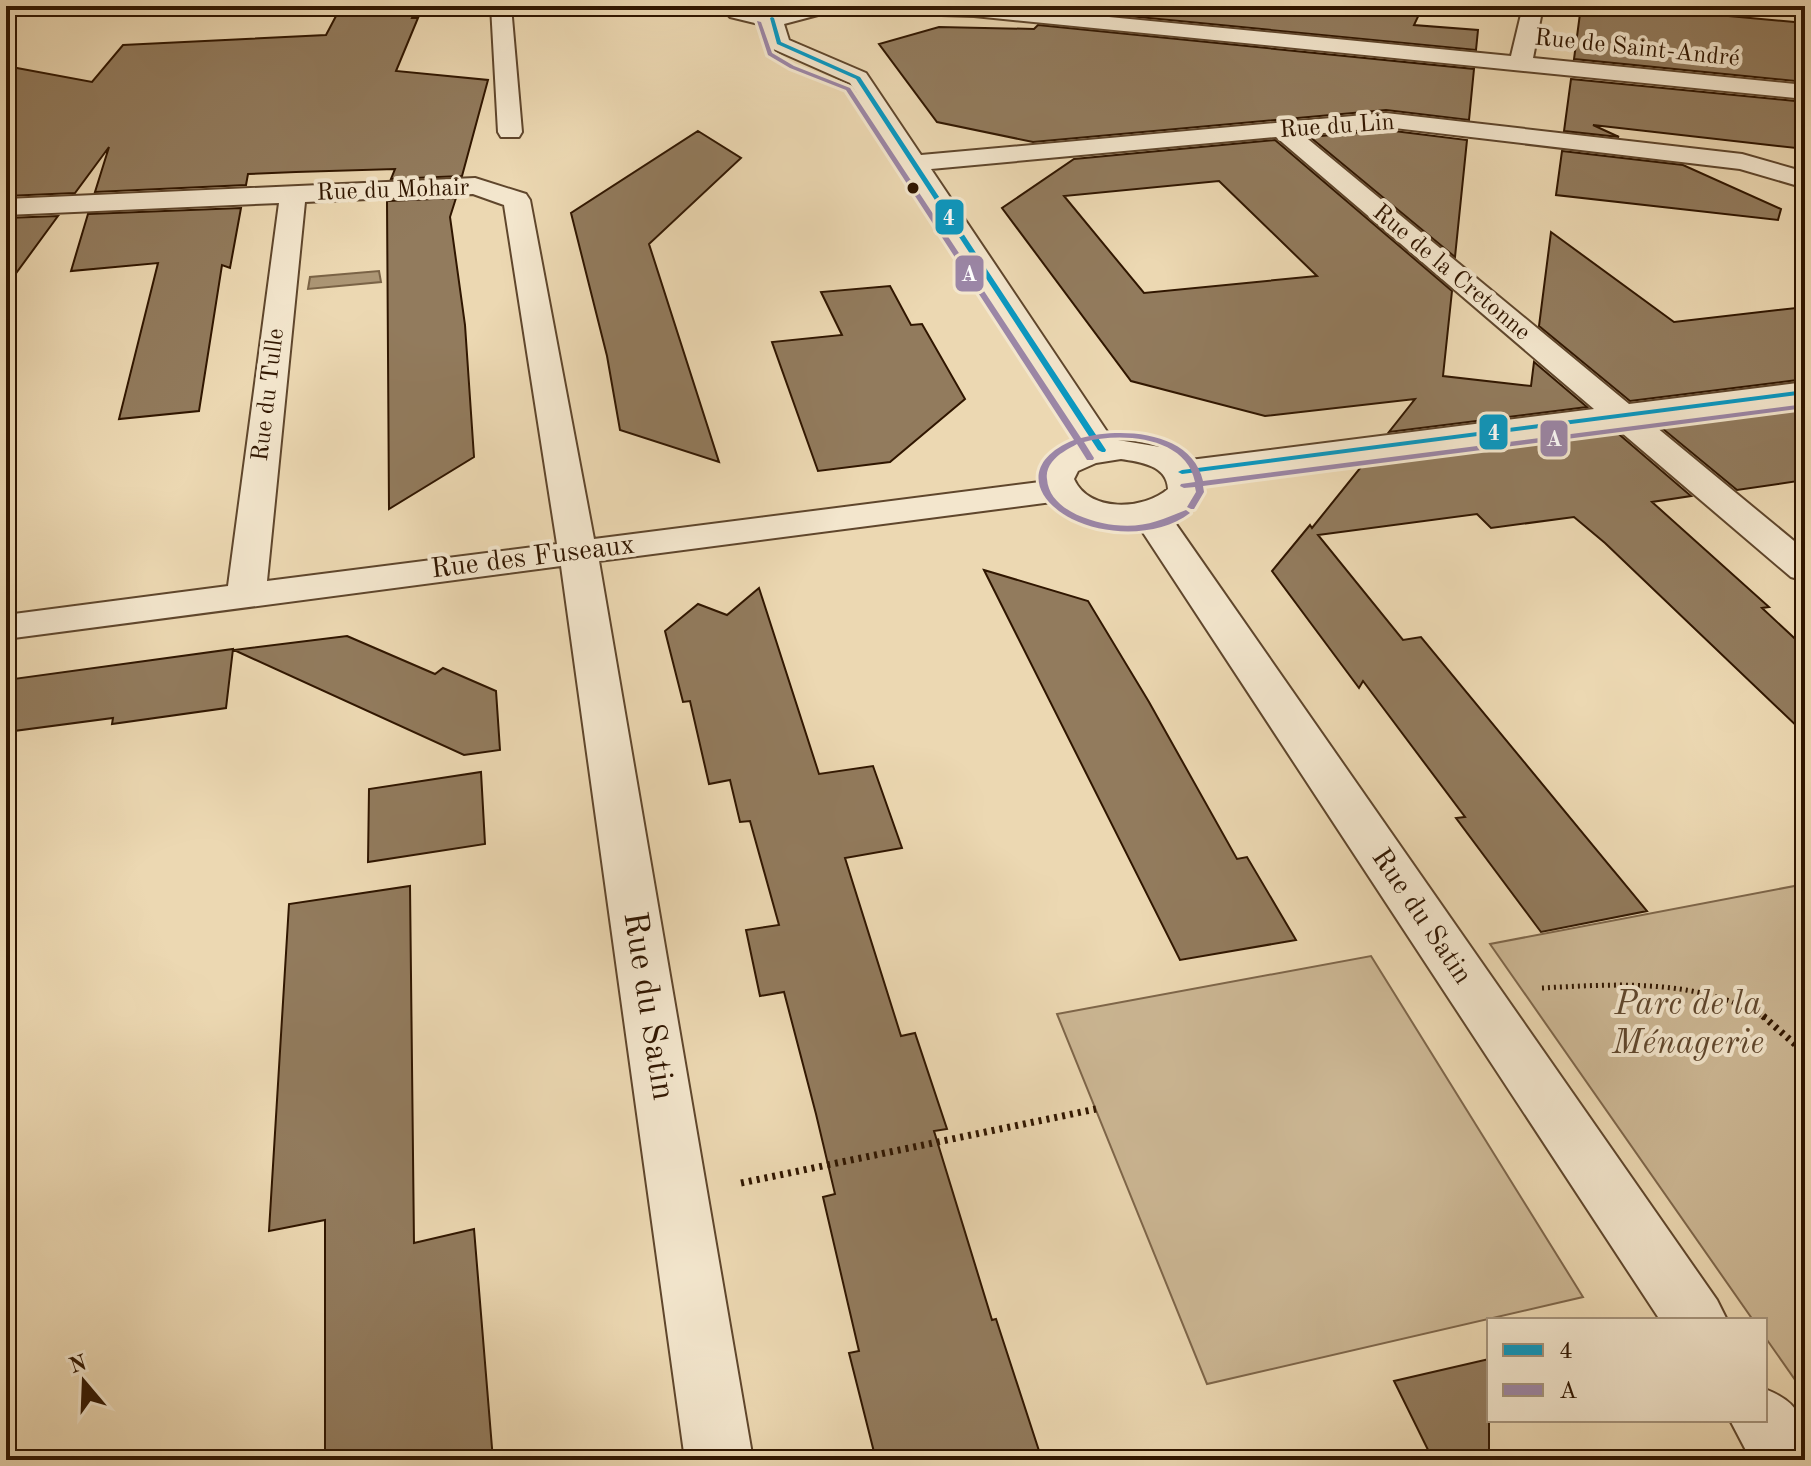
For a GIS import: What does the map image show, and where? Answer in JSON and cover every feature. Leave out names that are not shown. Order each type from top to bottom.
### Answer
[{"type":"street","points":[[501,6],[510,132]]},
{"type":"street","points":[[730,6],[744,15],[772,18],[800,15],[819,6]]},
{"type":"street","name":"Rue de Saint-André","points":[[843,6],[974,10],[1805,92]]},
{"type":"street","points":[[1521,63],[1533,6]]},
{"type":"street","points":[[772,18],[779,43],[790,51],[837,67],[858,78],[1102,450]]},
{"type":"street","name":"Rue du Lin","points":[[913,163],[1386,120],[1742,162],[1805,180]]},
{"type":"street","name":"Rue de la Cretonne","points":[[1282,130],[1805,569]]},
{"type":"street","name":"Rue du Mohair","points":[[6,207],[475,186],[517,200],[578,553]]},
{"type":"street","name":"Rue du Tulle","points":[[246,596],[292,202],[297,195]]},
{"type":"street","points":[[1182,472],[1805,392]]},
{"type":"street","points":[[1102,450],[1139,451],[1172,463],[1182,472],[1187,482],[1186,492],[1166,509],[1149,513],[1117,514],[1086,508],[1060,490],[1057,479],[1060,469],[1069,460],[1102,450]]},
{"type":"street","name":"Rue des Fuseaux","points":[[6,627],[1060,490]]},
{"type":"street","name":"Rue du Satin","points":[[1149,513],[1694,1318]]},
{"type":"street","name":"Rue du Satin","points":[[578,553],[719,1460]]},
{"type":"street","points":[[1764,1422],[1790,1460]]},
{"type":"path","points":[[6,16],[30,14],[60,6]]},
{"type":"path","points":[[1478,1002],[1535,989],[1571,986],[1652,985],[1699,991],[1723,997],[1767,1017],[1805,1053]]},
{"type":"path","points":[[678,1197],[1096,1109]]},
{"type":"green space","name":"Parc de la Ménagerie","points":[[1805,884],[1805,1394],[1767,1340],[1767,1318],[1752,1318],[1490,944]]},
{"type":"green space","points":[[1371,956],[1583,1297],[1207,1384],[1057,1014]]},
{"type":"shaded area","points":[[379,271],[381,282],[308,289],[310,277]]},
{"type":"building","points":[[1123,6],[1423,6],[1414,25],[1478,30],[1476,50],[1056,9],[1123,13]]},
{"type":"building","points":[[1581,6],[1653,6],[1653,9],[1805,23],[1805,82],[1574,59]]},
{"type":"building","points":[[414,14],[412,18],[418,18],[396,71],[488,80],[462,176],[391,179],[395,169],[248,174],[246,185],[95,192],[109,147],[75,193],[6,196],[6,66],[92,82],[123,45],[326,35],[336,16]]},
{"type":"building","points":[[1038,25],[1474,69],[1469,120],[1386,110],[1033,142],[937,122],[879,44],[939,27],[1034,29]]},
{"type":"building","points":[[1571,79],[1805,102],[1805,149],[1593,125],[1619,137],[1564,131]]},
{"type":"building","points":[[1386,130],[1467,140],[1455,257],[1310,137]]},
{"type":"building","points":[[698,131],[741,158],[649,244],[719,462],[620,430],[607,356],[571,213]]},
{"type":"building","points":[[1275,140],[1452,291],[1443,376],[1531,386],[1534,362],[1587,407],[1389,432],[1415,399],[1265,416],[1131,381],[1002,208],[1074,159]],"holes":[[[1219,181],[1317,276],[1144,293],[1064,196]]]},
{"type":"building","points":[[1562,151],[1683,165],[1781,209],[1778,220],[1556,195]]},
{"type":"building","points":[[456,198],[450,217],[465,325],[474,457],[389,509],[387,201]]},
{"type":"building","points":[[241,208],[230,268],[222,265],[199,411],[119,419],[158,263],[71,271],[88,214]]},
{"type":"building","points":[[58,216],[6,287],[6,218]]},
{"type":"building","points":[[1551,232],[1674,322],[1805,307],[1805,379],[1630,401],[1539,326]]},
{"type":"building","points":[[890,286],[911,325],[922,324],[965,399],[890,462],[818,471],[772,342],[842,335],[821,292]]},
{"type":"building","points":[[1805,405],[1805,480],[1737,490],[1657,424]]},
{"type":"building","points":[[1614,430],[1691,496],[1652,502],[1769,607],[1762,608],[1805,648],[1805,734],[1574,517],[1491,528],[1477,514],[1318,535],[1403,640],[1421,637],[1647,911],[1541,932],[1456,818],[1465,817],[1363,681],[1359,688],[1272,571],[1310,525],[1312,528],[1365,462]]},
{"type":"building","points":[[984,570],[1088,601],[1237,859],[1247,857],[1296,940],[1180,960]]},
{"type":"building","points":[[759,588],[819,774],[873,766],[902,848],[845,858],[901,1036],[915,1033],[947,1129],[934,1131],[992,1320],[996,1319],[1042,1460],[876,1460],[849,1353],[859,1351],[823,1197],[835,1194],[816,1114],[784,992],[760,996],[746,930],[779,925],[750,821],[740,822],[730,780],[709,784],[690,701],[683,702],[665,631],[698,604],[727,615]]},
{"type":"building","points":[[347,636],[435,674],[443,668],[496,691],[500,750],[464,755],[234,650]]},
{"type":"building","points":[[233,649],[226,708],[112,724],[113,718],[6,732],[6,680]]},
{"type":"building","points":[[481,772],[485,844],[368,862],[369,789]]},
{"type":"building","points":[[410,886],[414,1243],[474,1229],[493,1460],[325,1460],[325,1220],[269,1231],[289,904]]},
{"type":"building","points":[[1487,1359],[1489,1460],[1433,1460],[1394,1381]]},
{"type":"transit line","name":"4","points":[[772,18],[779,43],[858,78],[1102,450]]},
{"type":"transit line","name":"A","points":[[759,22],[770,54],[792,67],[848,89],[1090,458]]},
{"type":"transit line","name":"4","points":[[1182,472],[1805,392]]},
{"type":"transit line","name":"A","points":[[1184,486],[1805,406]]},
{"type":"transit line","name":"A","points":[[1186,513],[1164,523],[1140,528],[1115,528],[1090,523],[1055,503],[1047,494],[1042,472],[1060,450],[1074,443],[1109,435],[1148,438],[1180,452],[1194,466],[1200,492],[1191,507]]}]
